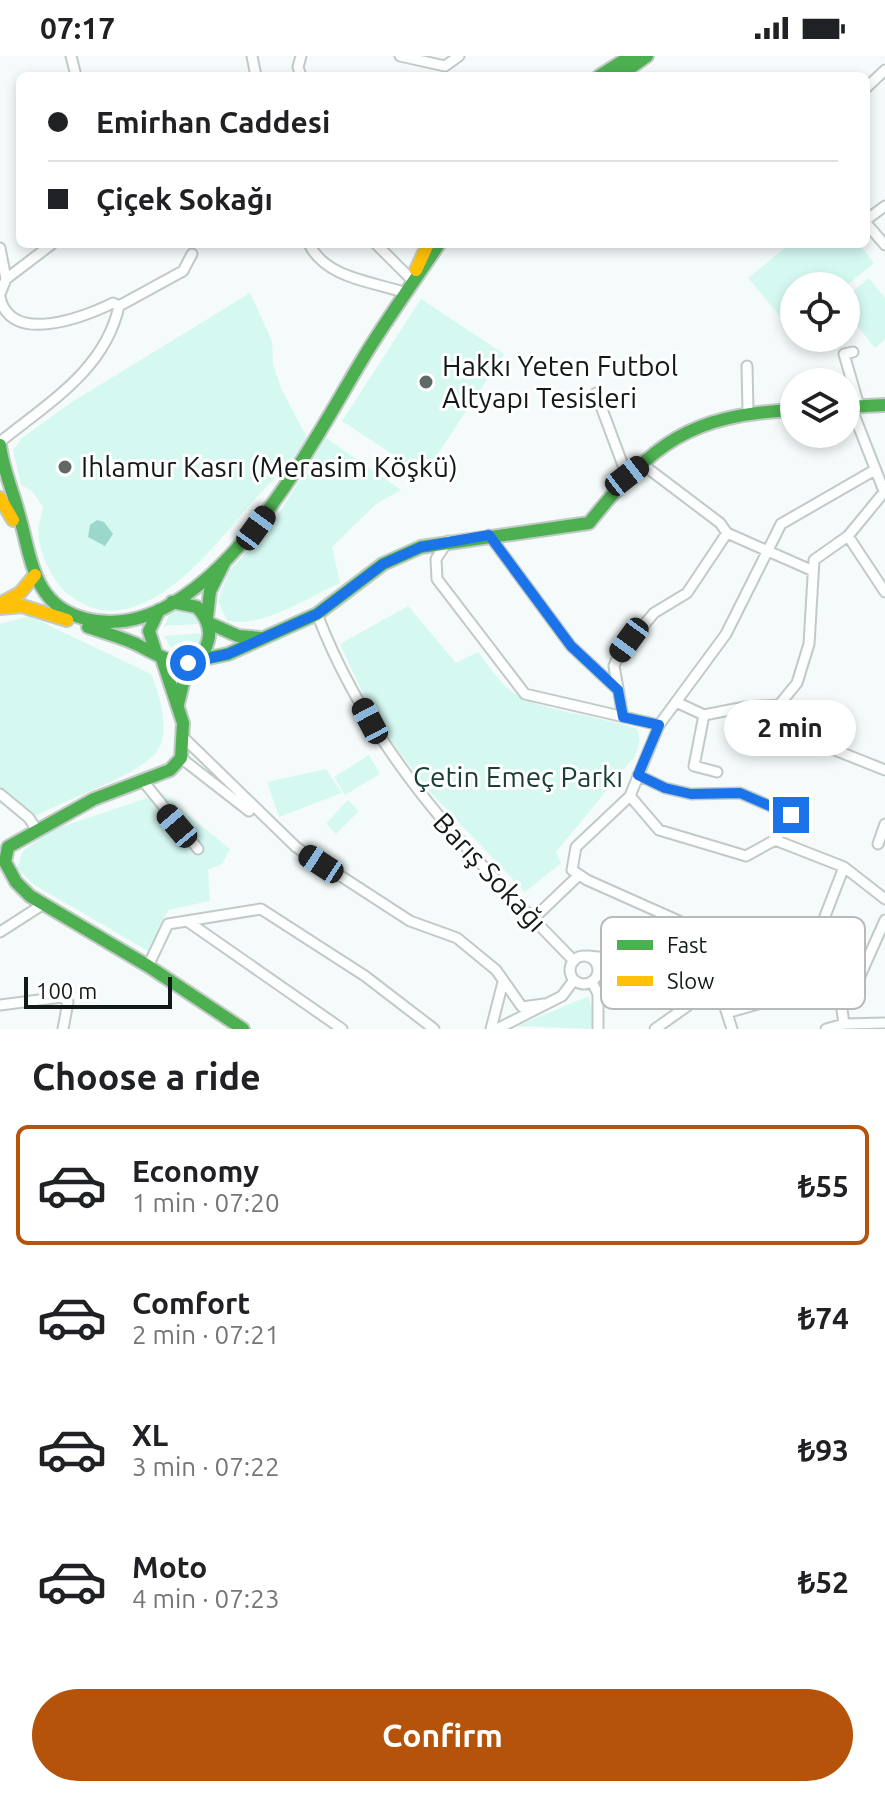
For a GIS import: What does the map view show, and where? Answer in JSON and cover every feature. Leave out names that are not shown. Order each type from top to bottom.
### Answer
[{"type":"main road","points":[[605,72],[631,56]]},
{"type":"main road","points":[[625,72],[647,56]]},
{"type":"main road","points":[[412,280],[426,248]]},
{"type":"main road","points":[[243,1029],[148,966],[42,905],[16,882],[5,862],[4,846],[94,799],[170,770],[181,758],[184,738],[178,704],[149,636],[152,619],[164,606],[225,560],[256,528],[280,495],[403,292],[436,248]]},
{"type":"main road","points":[[860,407],[885,405]]},
{"type":"main road","points":[[0,606],[22,606],[50,613],[172,663],[228,654],[317,614],[383,564],[421,547],[589,523],[627,476],[689,428],[748,412],[780,411]]},
{"type":"main road","points":[[0,443],[7,497]]},
{"type":"main road","points":[[0,483],[35,575],[51,603],[93,623],[119,623],[164,606],[189,603],[208,620],[238,636],[260,638]]},
{"type":"main road","points":[[178,704],[190,662],[208,645],[210,591],[225,560]]},
{"type":"main road","points":[[0,606],[20,593],[35,575]]},
{"type":"street","points":[[400,56],[445,66],[459,56]]},
{"type":"street","points":[[870,84],[885,70]]},
{"type":"street","points":[[870,226],[885,245]]},
{"type":"street","points":[[0,248],[6,279],[0,296],[2,307],[15,320],[35,324],[61,322],[113,303],[119,306]]},
{"type":"street","points":[[6,279],[47,248]]},
{"type":"street","points":[[311,248],[315,256],[337,273],[403,292]]},
{"type":"street","points":[[380,248],[412,280]]},
{"type":"street","points":[[119,306],[183,271],[192,254]]},
{"type":"street","points":[[0,443],[59,397],[97,357],[115,327],[119,306]]},
{"type":"street","points":[[846,368],[844,354],[853,352]]},
{"type":"street","points":[[747,366],[748,412]]},
{"type":"street","points":[[596,393],[627,476]]},
{"type":"street","points":[[676,702],[704,715],[779,705],[797,683],[809,644],[811,570],[814,560],[848,536],[885,491],[873,471],[860,431]]},
{"type":"street","points":[[642,464],[720,523],[727,533],[811,570]]},
{"type":"street","points":[[670,917],[572,870],[576,847],[630,796],[659,725],[726,634],[781,524],[873,471]]},
{"type":"street","points":[[623,717],[614,666],[619,654],[654,613],[687,593],[727,533]]},
{"type":"street","points":[[489,535],[571,646],[618,690]]},
{"type":"street","points":[[848,536],[885,592]]},
{"type":"street","points":[[448,541],[436,559],[437,579],[525,694],[659,725]]},
{"type":"street","name":"Barış Sokağı","points":[[317,614],[370,721],[423,799],[470,855],[574,961]]},
{"type":"street","points":[[779,705],[802,737],[885,770]]},
{"type":"street","points":[[704,715],[694,766],[717,772]]},
{"type":"street","points":[[184,738],[274,829]]},
{"type":"street","points":[[181,758],[296,847],[410,921],[457,938],[496,970],[522,1007],[544,1004]]},
{"type":"street","points":[[630,796],[659,830],[746,856],[775,840],[791,815],[740,793],[691,794],[665,788],[638,775]]},
{"type":"street","points":[[143,781],[198,849]]},
{"type":"street","points":[[0,794],[29,818],[36,829]]},
{"type":"street","points":[[878,844],[885,824]]},
{"type":"street","points":[[775,840],[844,867],[885,899]]},
{"type":"street","points":[[825,917],[844,867]]},
{"type":"street","points":[[533,919],[579,875]]},
{"type":"street","points":[[0,932],[42,905]]},
{"type":"street","points":[[148,966],[168,924],[261,909],[365,976],[434,1029]]},
{"type":"street","points":[[865,965],[885,920]]},
{"type":"street","points":[[187,921],[342,1029]]},
{"type":"street","points":[[588,956],[598,965],[595,978],[598,1029]]},
{"type":"street","points":[[601,957],[588,956],[574,961],[570,971],[574,980],[583,984],[601,976]]},
{"type":"street","points":[[497,1029],[562,996],[574,980]]},
{"type":"street","points":[[491,1029],[503,982]]},
{"type":"street","points":[[0,1005],[62,997],[68,1002],[63,1029]]},
{"type":"street","points":[[655,1029],[683,1009]]},
{"type":"street","points":[[728,1009],[732,1029]]},
{"type":"street","points":[[730,1012],[740,1009]]},
{"type":"street","points":[[842,1009],[844,1024]]},
{"type":"street","points":[[826,1029],[844,1024],[885,1023]]},
{"type":"green space","points":[[785,248],[862,248],[874,263],[860,274],[860,272],[780,272],[780,317],[748,278]]},
{"type":"green space","points":[[869,278],[885,298],[885,339],[875,348],[860,329],[860,285]]},
{"type":"green space","points":[[250,293],[272,341],[273,364],[282,390],[307,438],[213,548],[169,588],[145,603],[120,610],[94,608],[69,595],[57,582],[44,557],[38,530],[43,507],[32,491],[21,485],[13,450],[22,438],[72,402]]},
{"type":"green space","name":"Hakkı Yeten Futbol Altyapı Tesisleri","points":[[421,299],[504,354],[424,475],[342,421]]},
{"type":"green space","points":[[326,438],[401,490],[376,504],[332,547],[340,583],[268,617],[253,621],[227,620],[218,601],[229,571],[271,526]]},
{"type":"green space","name":"Çetin Emeç Parkı","points":[[408,606],[456,663],[478,652],[502,682],[522,698],[637,729],[640,741],[635,756],[556,852],[561,863],[525,892],[429,791],[375,720],[340,644]]},
{"type":"green space","points":[[181,608],[193,609],[204,621],[200,624],[164,626],[170,614]]},
{"type":"green space","points":[[29,616],[151,674],[161,704],[164,727],[159,748],[142,764],[36,816],[0,788],[0,624]]},
{"type":"green space","points":[[204,633],[198,647],[185,653],[171,648],[164,636]]},
{"type":"green space","points":[[369,755],[380,774],[345,795],[334,777]]},
{"type":"green space","points":[[326,769],[342,793],[279,817],[267,782]]},
{"type":"green space","points":[[162,793],[230,849],[222,864],[208,870],[210,901],[168,910],[148,951],[33,884],[17,868],[23,851],[52,830]]},
{"type":"green space","points":[[348,800],[359,811],[336,834],[326,823]]},
{"type":"green space","points":[[589,996],[594,1025],[589,1029],[517,1026]]},
{"type":"shaded area","points":[[97,520],[104,522],[113,534],[105,546],[88,537],[90,525]]},
{"type":"traffic: fast","points":[[605,72],[631,56]]},
{"type":"traffic: fast","points":[[625,72],[647,56]]},
{"type":"traffic: fast","points":[[0,445],[32,564],[45,592],[55,604],[68,613],[86,619],[131,620],[174,603],[214,572],[251,532],[285,486],[371,345],[436,248]]},
{"type":"traffic: fast","points":[[860,406],[885,405]]},
{"type":"traffic: fast","points":[[193,661],[228,654],[317,614],[383,564],[421,547],[589,523],[633,472],[676,438],[727,419],[780,411]]},
{"type":"traffic: fast","points":[[207,617],[210,591],[224,563]]},
{"type":"traffic: fast","points":[[88,627],[166,659],[186,663],[203,653],[208,641],[207,623],[197,607],[172,602]]},
{"type":"traffic: fast","points":[[156,653],[149,631],[159,610]]},
{"type":"traffic: fast","points":[[209,623],[238,636],[260,638]]},
{"type":"traffic: fast","points":[[162,659],[183,723],[181,758],[170,770],[94,799],[8,847],[5,862],[16,882],[30,896],[148,966],[243,1029]]},
{"type":"traffic: fast","points":[[178,704],[188,663]]},
{"type":"traffic: slow","points":[[416,270],[426,248]]},
{"type":"traffic: slow","points":[[0,498],[13,520]]},
{"type":"traffic: slow","points":[[0,604],[20,593],[35,575]]},
{"type":"traffic: slow","points":[[0,608],[22,606],[67,620]]},
{"type":"place","name":"Hakkı Yeten Futbol Altyapı Tesisleri","points":[[426,382]]},
{"type":"place","name":"Ihlamur Kasrı (Merasim Köşkü)","points":[[65,467]]},
{"type":"route","points":[[188,663],[228,654],[317,614],[383,564],[421,547],[489,535],[571,646],[618,690],[623,717],[659,725],[638,775],[665,788],[691,794],[713,796],[740,793],[791,815]]}]
